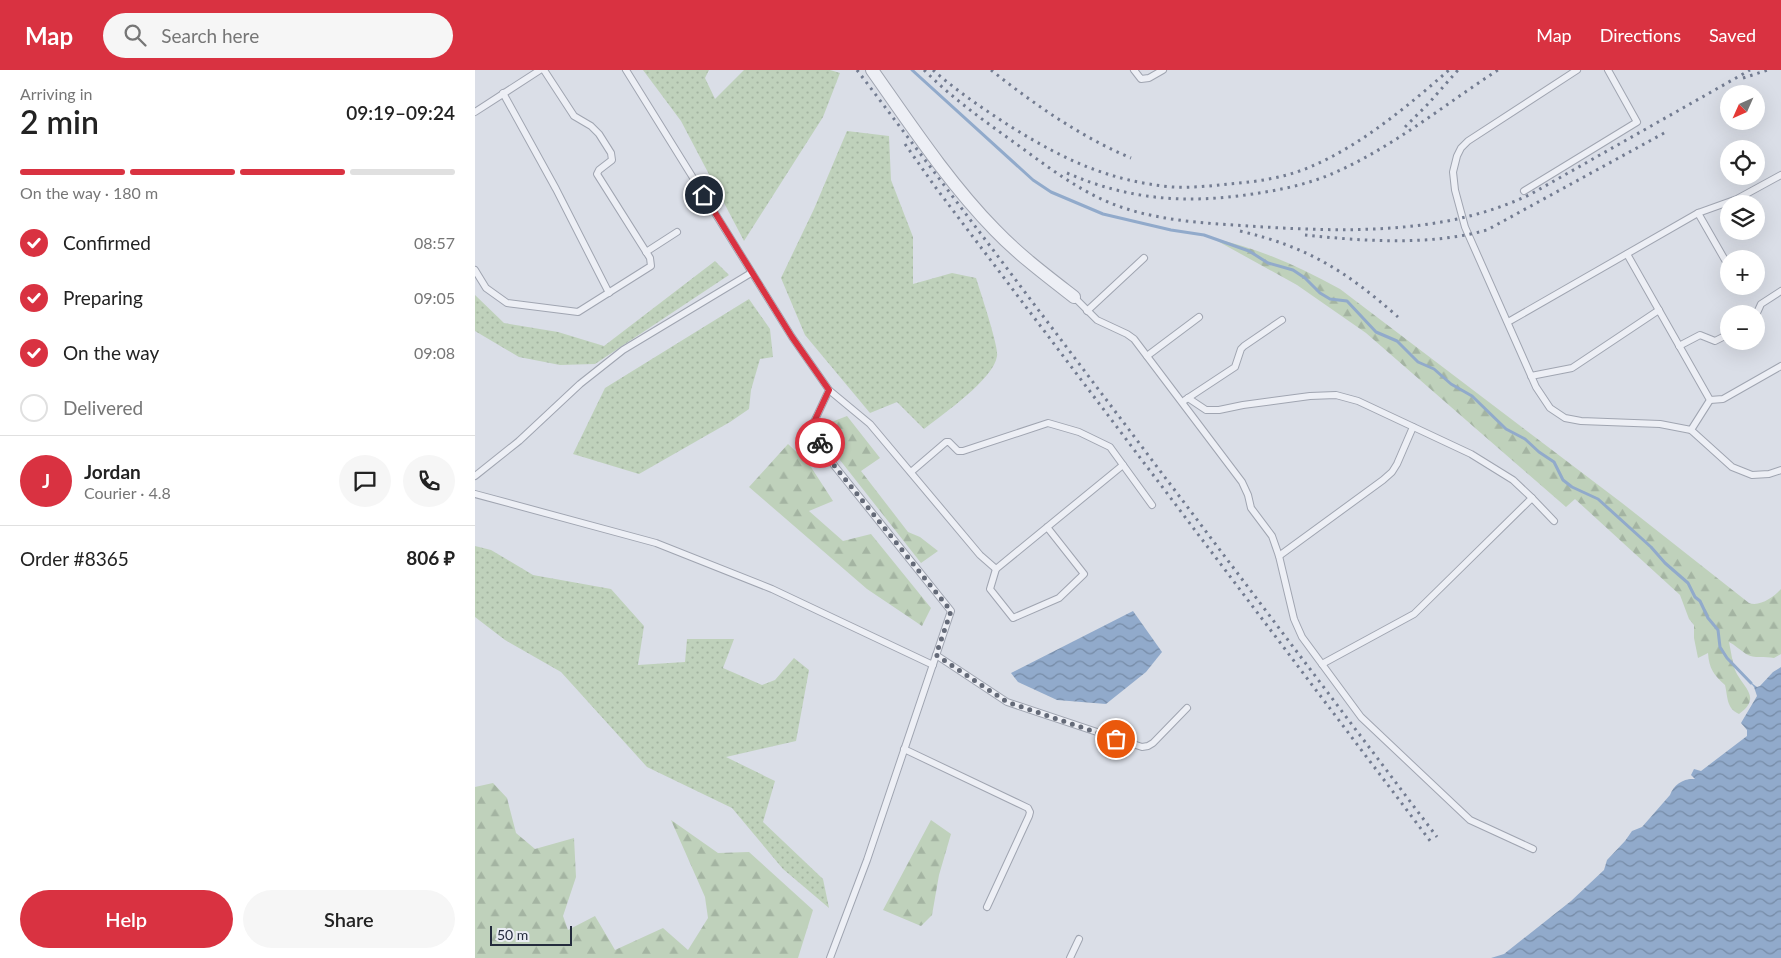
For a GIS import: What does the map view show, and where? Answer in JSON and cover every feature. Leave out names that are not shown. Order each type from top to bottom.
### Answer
[{"type":"street","points":[[872,70],[957,186],[985,219],[1030,263],[1074,297]]},
{"type":"lane","points":[[475,112],[540,70]]},
{"type":"lane","points":[[475,270],[486,288],[507,303],[578,312],[651,266],[652,262],[597,174],[599,170],[612,160],[611,153],[595,130],[574,116],[544,70]]},
{"type":"lane","points":[[626,70],[792,337],[829,390],[870,424],[980,555],[996,569]]},
{"type":"lane","points":[[1134,70],[1141,79],[1145,80],[1163,70]]},
{"type":"lane","points":[[1577,70],[1467,141],[1461,148],[1454,164],[1453,180],[1468,235],[1536,387],[1550,408],[1565,418],[1581,422],[1660,424],[1691,430],[1732,467],[1752,475],[1769,474],[1781,470]]},
{"type":"lane","points":[[1524,191],[1637,122],[1609,70]]},
{"type":"lane","points":[[503,93],[556,189],[609,292]]},
{"type":"lane","points":[[1508,322],[1698,213],[1737,200],[1781,175]]},
{"type":"lane","points":[[1698,213],[1720,251]]},
{"type":"lane","points":[[646,252],[677,232]]},
{"type":"lane","points":[[1627,254],[1710,400]]},
{"type":"lane","points":[[1087,311],[1145,258]]},
{"type":"lane","points":[[475,476],[519,441],[580,384],[623,350],[751,272]]},
{"type":"lane","points":[[1761,305],[1781,291]]},
{"type":"lane","points":[[1074,297],[1097,320],[1134,338],[1185,400],[1243,482],[1251,508],[1272,536],[1279,556],[1294,619],[1302,637],[1361,717],[1470,820],[1533,849]]},
{"type":"lane","points":[[1531,376],[1571,368],[1659,310]]},
{"type":"lane","points":[[1147,356],[1199,317]]},
{"type":"lane","points":[[1185,400],[1231,370],[1237,364],[1241,349],[1244,346],[1282,320]]},
{"type":"lane","points":[[1679,346],[1700,335],[1715,340],[1720,338]]},
{"type":"lane","points":[[1710,400],[1723,399],[1781,366]]},
{"type":"lane","points":[[829,390],[813,424],[825,454],[951,611],[867,860],[830,958]]},
{"type":"lane","points":[[1185,400],[1206,410],[1219,410],[1309,396],[1336,395],[1358,400],[1471,454],[1513,480],[1555,521]]},
{"type":"lane","points":[[1691,430],[1710,400]]},
{"type":"lane","points":[[911,472],[946,442],[949,442],[958,451],[963,451],[1048,423],[1079,432],[1110,447],[1152,505]]},
{"type":"lane","points":[[1279,556],[1383,480],[1397,464],[1413,427]]},
{"type":"lane","points":[[1047,527],[1084,574],[1059,598],[1013,618],[990,589],[996,569],[1123,464]]},
{"type":"lane","points":[[475,494],[655,543],[772,590],[933,665]]},
{"type":"lane","points":[[1322,664],[1414,614],[1531,498]]},
{"type":"lane","points":[[936,655],[1007,702],[1142,747],[1153,743],[1187,708]]},
{"type":"lane","points":[[904,749],[1028,808],[1029,816],[987,907]]},
{"type":"lane","points":[[1071,958],[1079,939]]},
{"type":"green space","points":[[643,70],[709,70],[705,78],[715,99],[744,70],[830,70],[840,73],[823,117],[744,241],[681,121]]},
{"type":"green space","points":[[847,131],[889,136],[891,180],[913,237],[913,284],[952,273],[976,278],[992,331],[997,351],[994,365],[978,385],[966,396],[924,429],[897,402],[870,413],[805,335],[781,278],[814,209]]},
{"type":"green space","points":[[1212,238],[1246,247],[1277,259],[1340,289],[1622,503],[1749,603],[1758,604],[1771,598],[1781,589],[1781,654],[1774,658],[1752,656],[1729,642],[1735,670],[1749,692],[1750,697],[1746,708],[1739,714],[1732,709],[1728,702],[1725,685],[1713,671],[1708,653],[1698,658],[1694,638],[1694,625],[1689,619],[1680,595],[1575,499],[1566,507],[1366,333],[1297,285]]},
{"type":"green space","points":[[715,261],[729,275],[595,364],[560,365],[519,357],[475,331],[475,295],[504,323],[558,332],[604,346]]},
{"type":"green space","points":[[749,299],[770,329],[773,357],[760,359],[751,390],[749,409],[730,422],[639,474],[573,454],[605,388]]},
{"type":"green space","points":[[847,416],[880,458],[861,471],[908,532],[920,537],[938,551],[921,563],[836,455],[827,437],[829,423]]},
{"type":"green space","points":[[788,444],[809,464],[833,501],[809,511],[843,541],[871,534],[931,608],[922,626],[867,589],[749,487]]},
{"type":"green space","points":[[475,546],[491,550],[533,575],[611,589],[644,626],[638,665],[685,662],[687,639],[734,639],[723,668],[762,685],[775,680],[794,658],[809,670],[796,741],[726,757],[775,781],[763,822],[823,879],[829,908],[783,869],[732,808],[647,767],[561,672],[505,640],[475,617]]},
{"type":"green space","points":[[493,783],[507,798],[516,833],[535,849],[574,838],[576,877],[563,916],[568,930],[595,916],[615,950],[663,928],[688,950],[708,918],[705,897],[671,820],[718,853],[749,852],[813,910],[798,958],[475,958],[475,787]]},
{"type":"green space","points":[[931,820],[951,834],[939,875],[932,915],[921,926],[883,910]]},
{"type":"water","points":[[1133,611],[1162,652],[1146,672],[1106,704],[1057,700],[1018,682],[1011,673]]},
{"type":"water","points":[[1781,667],[1781,958],[1491,958],[1504,954],[1571,901],[1604,870],[1607,860],[1632,831],[1642,827],[1680,782],[1695,779],[1691,775],[1694,769],[1701,771],[1747,736],[1747,730],[1741,723],[1757,696],[1754,687],[1749,681],[1757,687],[1760,686],[1773,672]]},
{"type":"waterway","points":[[912,70],[1033,180],[1051,192],[1103,214],[1171,230],[1204,235],[1249,251],[1268,263],[1293,270],[1330,299],[1347,301],[1376,332],[1397,341],[1418,362],[1434,369],[1451,384],[1472,396],[1506,429],[1525,439],[1554,462],[1563,480],[1572,487],[1598,499],[1651,547],[1665,563],[1688,583],[1708,618],[1718,630],[1720,647],[1727,658],[1751,683]]},
{"type":"railway","points":[[857,70],[1437,837]]},
{"type":"railway","points":[[924,70],[991,126],[1052,170],[1091,194],[1118,206],[1150,215],[1199,222],[1284,228],[1356,230],[1428,224],[1463,218],[1498,208],[1531,194],[1750,70]]},
{"type":"railway","points":[[933,70],[982,108],[1051,150],[1108,174],[1128,180],[1172,187],[1259,181],[1280,177],[1310,167],[1365,137],[1449,70]]},
{"type":"railway","points":[[991,70],[1075,129],[1131,158]]},
{"type":"railway","points":[[1405,127],[1458,70]]},
{"type":"railway","points":[[1067,173],[1113,189],[1135,194],[1181,199],[1228,197],[1294,186],[1334,173],[1356,163],[1418,125],[1498,70]]},
{"type":"railway","points":[[1743,78],[1768,70]]},
{"type":"railway","points":[[1305,235],[1396,241],[1443,238],[1487,230],[1666,132]]},
{"type":"railway","points":[[905,144],[936,188],[1431,842]]},
{"type":"railway","points":[[1240,231],[1286,245],[1325,263],[1361,286],[1398,317]]},
{"type":"way so far","points":[[820,443],[825,454],[951,611],[936,655],[1007,702],[1116,739]]},
{"type":"route","points":[[704,195],[792,337],[829,390],[813,424],[820,443]]}]
